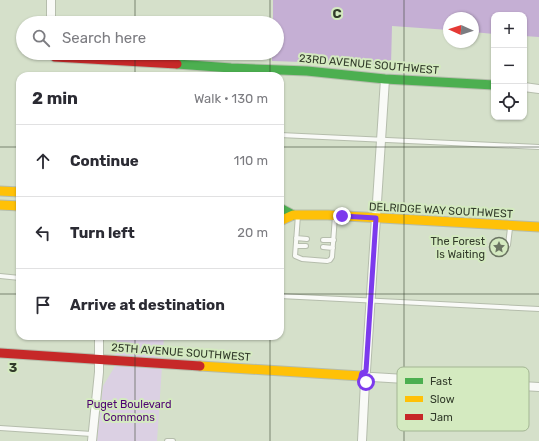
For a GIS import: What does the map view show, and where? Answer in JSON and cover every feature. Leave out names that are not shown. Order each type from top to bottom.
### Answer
[{"type":"street","points":[[51,0],[51,16]]},
{"type":"street","name":"23RD AVENUE SOUTHWEST","points":[[121,60],[231,68],[306,71],[385,79],[491,86]]},
{"type":"street","points":[[362,441],[385,79]]},
{"type":"street","points":[[527,87],[539,89]]},
{"type":"street","points":[[0,191],[16,192]]},
{"type":"street","points":[[0,205],[16,206]]},
{"type":"street","name":"DELRIDGE WAY SOUTHWEST","points":[[284,210],[295,215]]},
{"type":"street","name":"DELRIDGE WAY SOUTHWEST","points":[[284,219],[295,215],[335,216],[539,227]]},
{"type":"street","points":[[92,437],[99,372],[99,340]]},
{"type":"street","name":"25TH AVENUE SOUTHWEST","points":[[0,353],[397,378]]},
{"type":"street","name":"25TH AVENUE SOUTHWEST","points":[[529,386],[539,387]]},
{"type":"lane","points":[[284,134],[381,140],[470,142],[539,147]]},
{"type":"lane","points":[[295,215],[295,256],[298,258],[321,260],[330,260],[332,257],[335,216]]},
{"type":"lane","points":[[508,245],[510,225]]},
{"type":"lane","points":[[296,238],[306,239]]},
{"type":"lane","points":[[323,240],[334,240]]},
{"type":"lane","points":[[296,246],[306,246]]},
{"type":"lane","points":[[323,247],[333,248]]},
{"type":"lane","points":[[0,276],[16,278]]},
{"type":"lane","points":[[284,296],[371,301],[505,304],[539,309]]},
{"type":"lane","points":[[0,428],[92,437]]},
{"type":"lane","points":[[167,441],[173,441]]},
{"type":"green space","name":"Puget Boulevard Commons","points":[[117,340],[164,340],[157,441],[97,441],[103,386],[114,368]]},
{"type":"shaded area","points":[[273,0],[539,0],[539,37],[527,36],[527,12],[491,12],[491,34],[479,33],[479,12],[443,12],[443,30],[392,26],[391,65],[272,61],[284,60],[284,16],[273,16]]},
{"type":"traffic: fast","points":[[177,64],[307,71],[385,79],[491,85]]},
{"type":"traffic: fast","points":[[284,210],[293,215]]},
{"type":"traffic: slow","points":[[0,191],[16,192]]},
{"type":"traffic: slow","points":[[0,205],[16,206]]},
{"type":"traffic: slow","points":[[284,219],[293,215],[328,215],[539,227]]},
{"type":"traffic: slow","points":[[200,366],[361,376]]},
{"type":"traffic: jam","points":[[107,60],[177,64]]},
{"type":"traffic: jam","points":[[0,353],[200,366]]},
{"type":"place","name":"The Forest Is Waiting","points":[[499,247]]},
{"type":"route","points":[[342,216],[376,218],[366,371],[361,375],[362,381],[366,382]]}]
